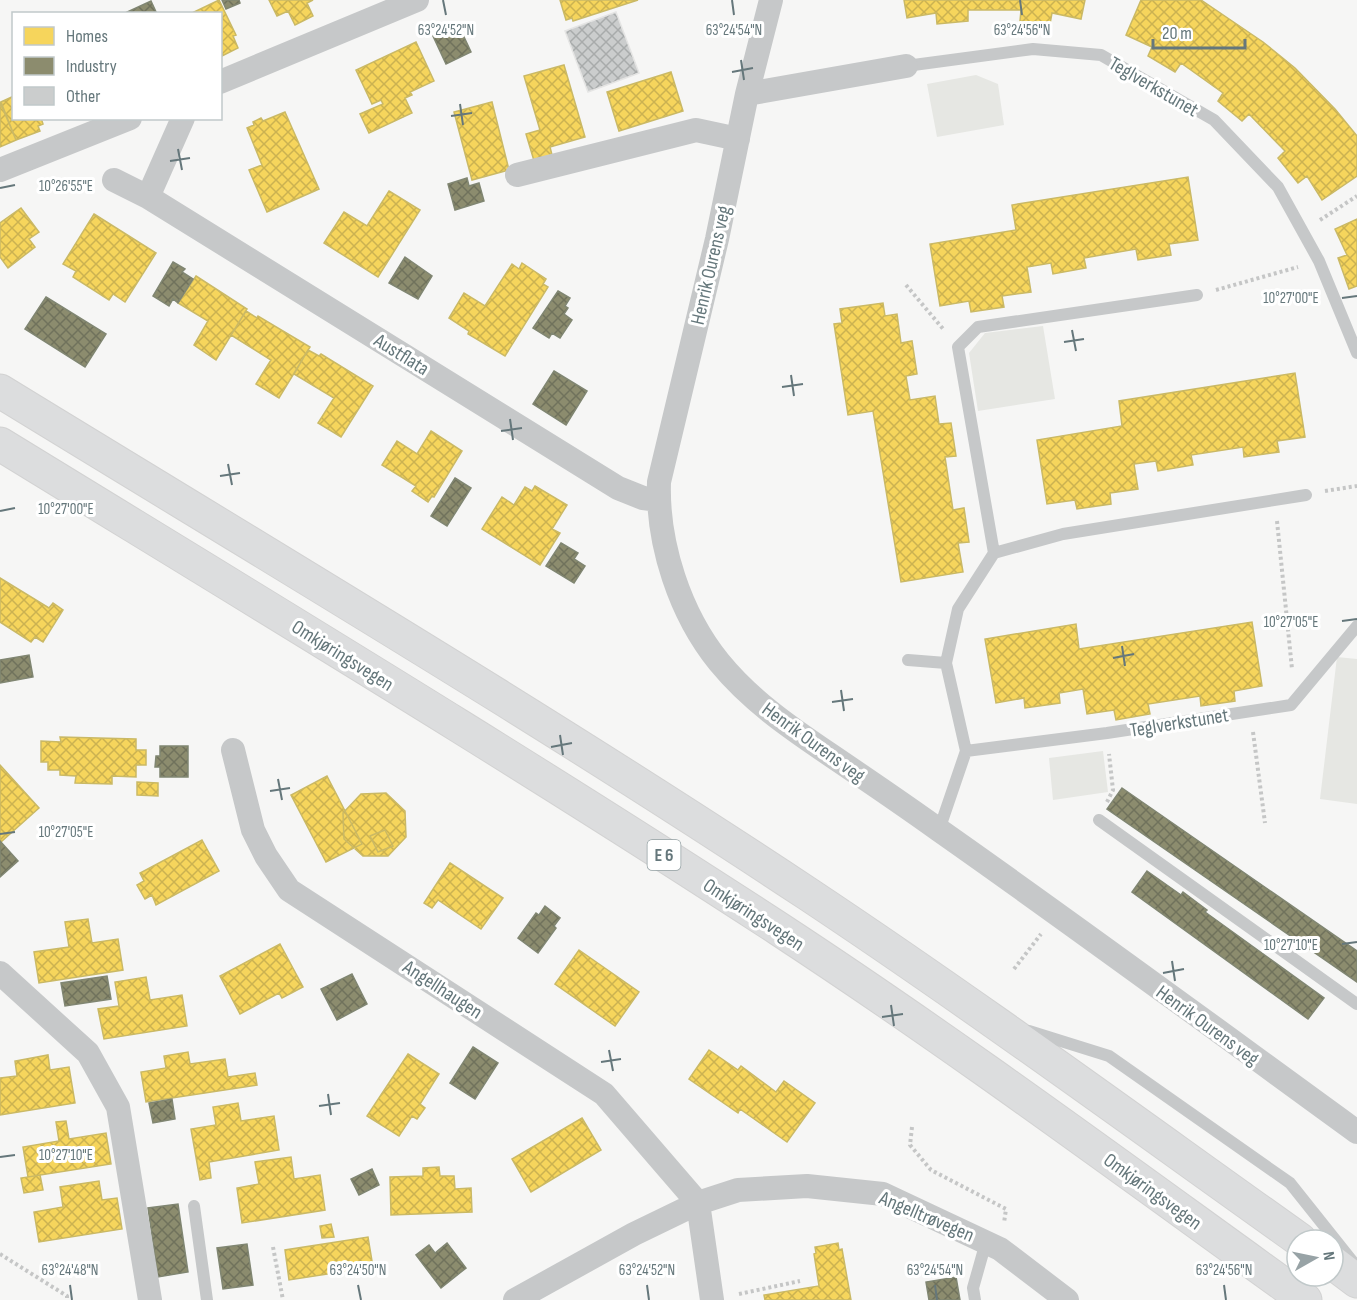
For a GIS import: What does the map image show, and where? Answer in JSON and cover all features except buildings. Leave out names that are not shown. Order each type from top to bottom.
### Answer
[{"type":"highway","name":"E 6","points":[[0,391],[593,755],[809,895],[992,1020],[1285,1229]]},
{"type":"highway","name":"Omkjøringsvegen","points":[[0,444],[568,793],[782,931],[965,1056],[1305,1300]]},
{"type":"street","points":[[222,81],[417,0]]},
{"type":"street","name":"Henrik Ourens veg","points":[[771,0],[747,94],[717,239],[660,482],[659,500],[672,568],[684,603],[697,630],[718,662],[742,688],[779,721],[939,830],[1357,1132]]},
{"type":"street","name":"Teglverkstunet","points":[[747,94],[906,66]]},
{"type":"street","points":[[0,170],[125,120]]},
{"type":"street","points":[[148,197],[182,120]]},
{"type":"street","points":[[517,175],[696,130],[738,139]]},
{"type":"street","name":"Austflata","points":[[114,180],[148,197],[586,468],[631,494],[659,500]]},
{"type":"street","name":"Angellhaugen","points":[[233,750],[253,830],[266,856],[289,890],[604,1094],[698,1203]]},
{"type":"street","points":[[0,973],[88,1053],[118,1107],[150,1300]]},
{"type":"street","name":"Angelltrøvegen","points":[[514,1300],[634,1234],[698,1203],[738,1190],[807,1186],[883,1194],[993,1246],[1067,1300]]},
{"type":"street","points":[[698,1203],[712,1300]]},
{"type":"lane","name":"Teglverkstunet","points":[[906,66],[1033,49],[1101,55],[1214,120],[1278,187],[1319,261],[1357,353]]},
{"type":"lane","points":[[939,830],[966,751],[946,663],[958,609],[993,553],[958,347],[978,327],[1197,296]]},
{"type":"lane","points":[[993,553],[1063,534],[1306,495]]},
{"type":"lane","name":"Teglverkstunet","points":[[966,751],[1107,733],[1291,705],[1357,626]]},
{"type":"lane","points":[[908,660],[946,663]]},
{"type":"lane","points":[[1099,820],[1357,1004]]},
{"type":"lane","points":[[992,1020],[1109,1056],[1290,1183],[1357,1268]]},
{"type":"lane","points":[[194,1206],[207,1300]]},
{"type":"lane","points":[[975,1300],[973,1288],[993,1246]]},
{"type":"path","points":[[1302,230],[1357,196]]},
{"type":"path","points":[[1197,296],[1319,261]]},
{"type":"path","points":[[906,285],[958,347]]},
{"type":"path","points":[[1306,495],[1357,486]]},
{"type":"path","points":[[1275,500],[1292,676],[1287,691],[1275,707]]},
{"type":"path","points":[[1250,711],[1265,823]]},
{"type":"path","points":[[1099,820],[1113,790],[1107,733]]},
{"type":"path","points":[[1014,969],[1056,915]]},
{"type":"path","points":[[912,1127],[910,1145],[932,1170],[1006,1209],[993,1246]]},
{"type":"path","points":[[273,1247],[283,1300]]},
{"type":"path","points":[[0,1254],[67,1296],[67,1300]]},
{"type":"path","points":[[712,1300],[800,1281]]},
{"type":"shaded area","points":[[976,75],[998,84],[1004,125],[937,137],[927,84]]},
{"type":"shaded area","points":[[1043,326],[1055,399],[978,411],[969,353],[985,333]]},
{"type":"shaded area","points":[[1337,657],[1357,659],[1357,804],[1320,799]]},
{"type":"shaded area","points":[[1103,751],[1108,792],[1053,800],[1049,758]]}]
